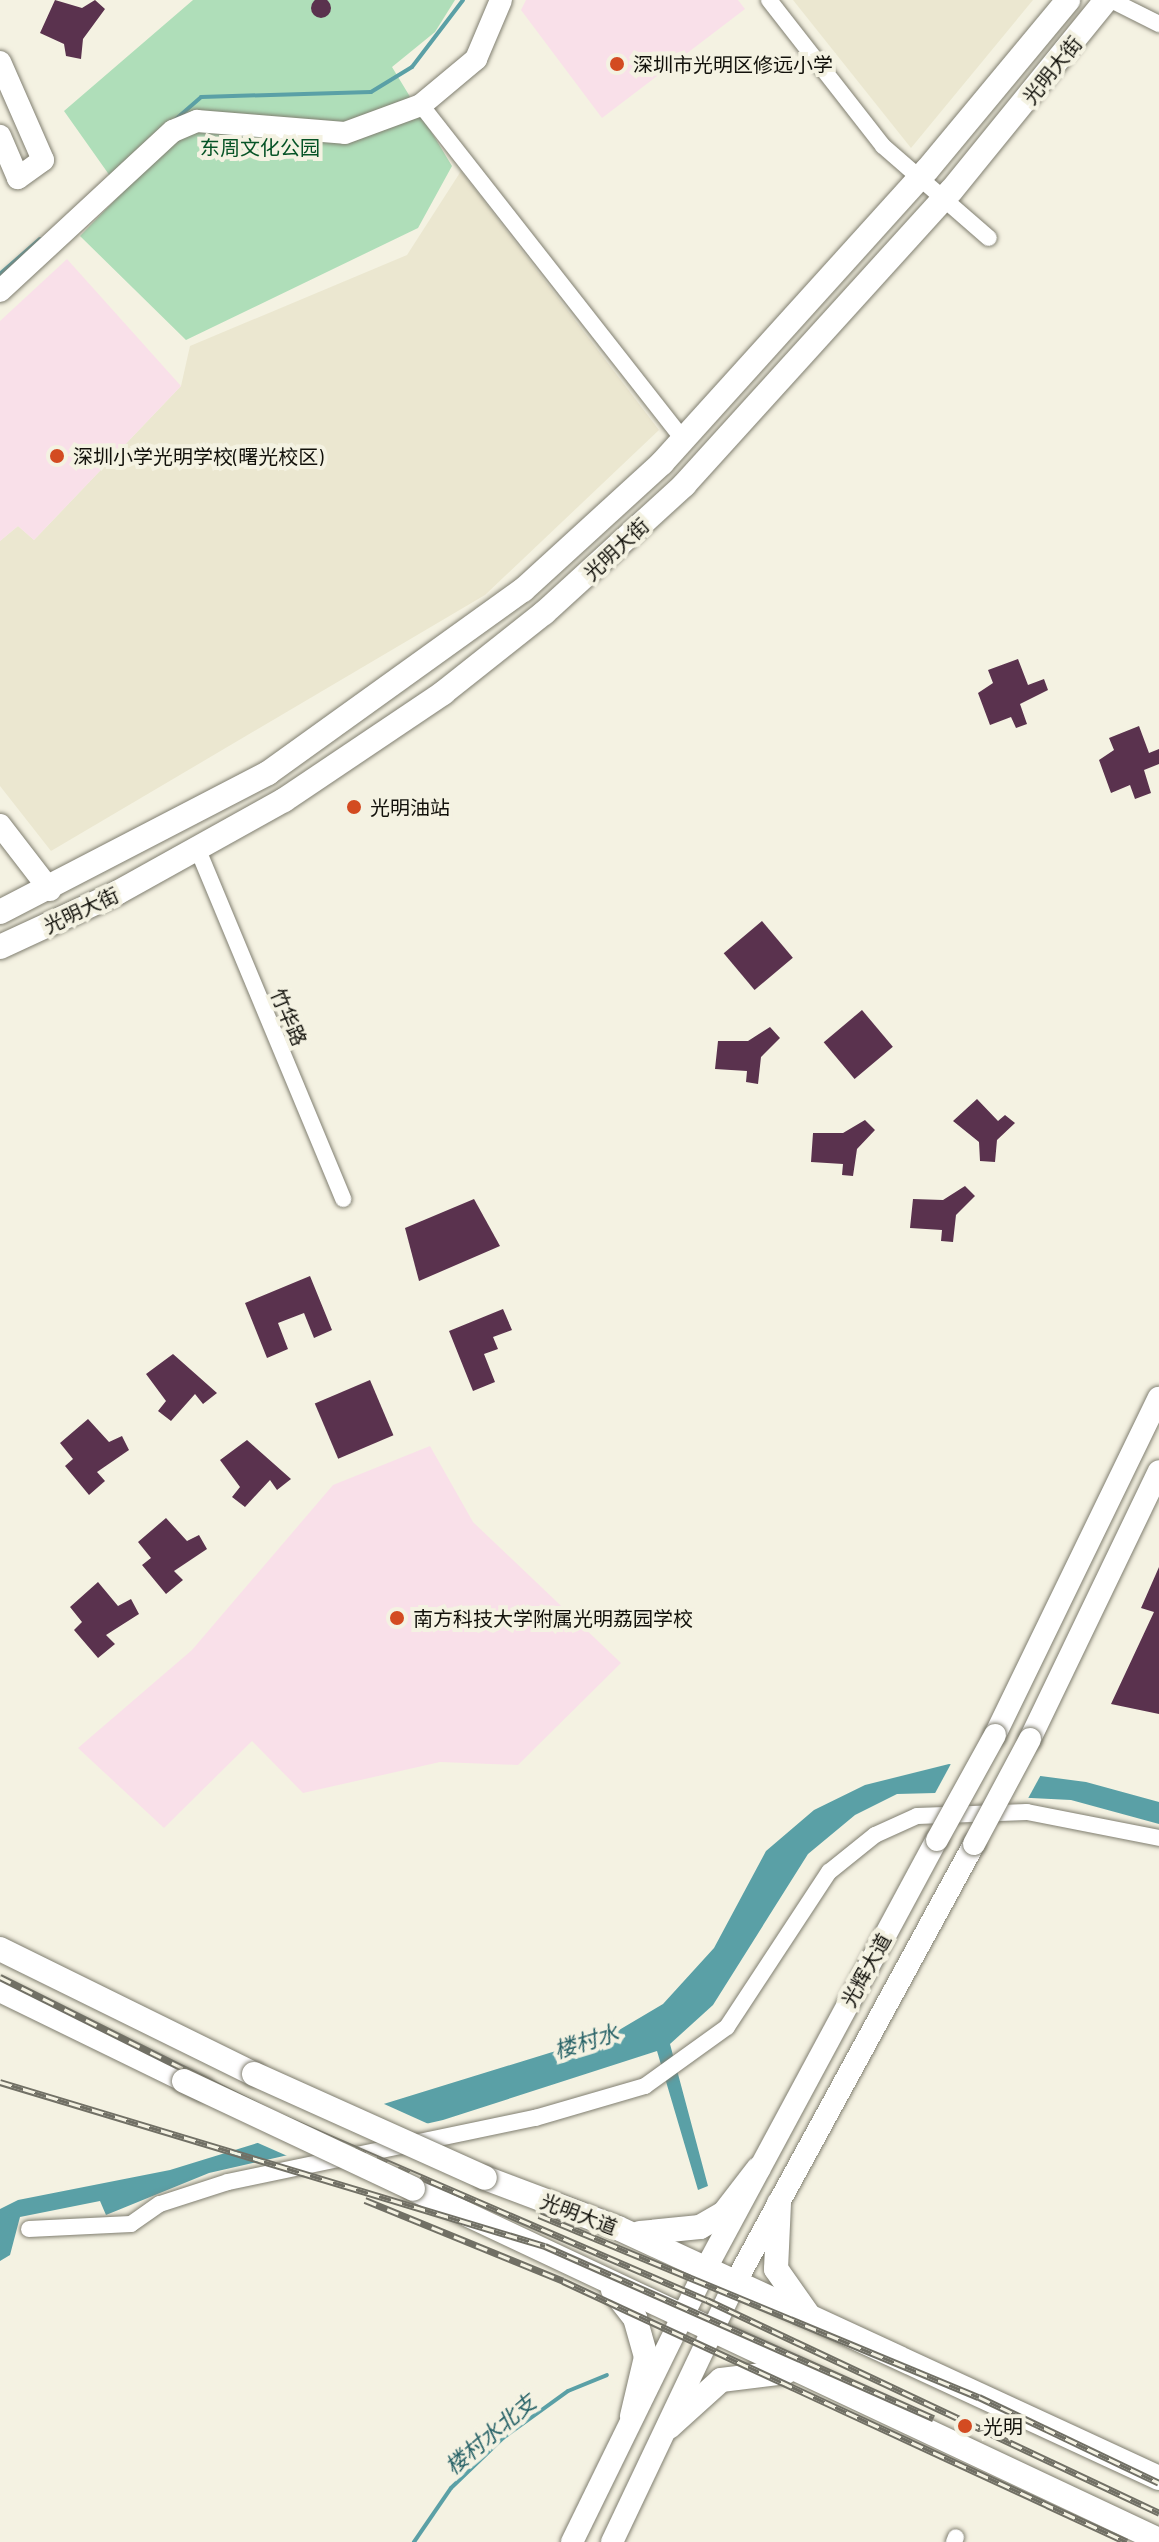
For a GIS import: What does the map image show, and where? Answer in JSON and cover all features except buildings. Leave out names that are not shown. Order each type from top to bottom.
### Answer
[{"type":"main road","points":[[0,291],[173,131],[197,121],[345,133],[421,105],[476,59],[501,0]]},
{"type":"main road","name":"光明大街","points":[[0,912],[50,890],[214,805],[390,692],[535,580],[683,439],[918,180],[1068,0]]},
{"type":"main road","name":"光明大街","points":[[0,947],[198,850],[397,726],[591,572],[684,485],[942,201],[1108,0]]},
{"type":"main road","points":[[0,62],[43,160],[18,178],[0,136]]},
{"type":"main road","points":[[0,825],[50,890]]},
{"type":"main road","name":"光辉大道","points":[[572,2542],[705,2270],[995,1735],[1159,1398]]},
{"type":"main road","name":"光辉大道","points":[[612,2542],[734,2285],[1030,1739],[1159,1471]]},
{"type":"main road","name":"光明大道","points":[[0,1949],[254,2074],[485,2178],[618,2228],[734,2285],[1159,2478]]},
{"type":"main road","points":[[0,1990],[274,2123]]},
{"type":"main road","points":[[184,2081],[710,2333],[1159,2540]]},
{"type":"main road","points":[[618,2228],[673,2234],[700,2227],[734,2203],[758,2169]]},
{"type":"main road","points":[[779,2203],[776,2269],[818,2322]]},
{"type":"main road","points":[[591,2275],[623,2301],[642,2336],[645,2377],[632,2416]]},
{"type":"main road","points":[[669,2427],[698,2394],[737,2374],[807,2377]]},
{"type":"street","points":[[769,0],[918,180],[989,238]]},
{"type":"street","points":[[1108,0],[1159,24]]},
{"type":"street","points":[[421,105],[683,439]]},
{"type":"street","name":"竹华路","points":[[198,850],[343,1199]]},
{"type":"street","points":[[29,2229],[131,2224],[168,2200],[228,2182],[547,2115],[645,2086],[693,2057],[727,2027],[821,1882],[875,1835],[917,1816],[1027,1812],[1159,1838]]},
{"type":"shaded area","name":"深圳市光明区修远小学","points":[[526,0],[738,0],[745,9],[602,118],[521,10]]},
{"type":"shaded area","points":[[793,0],[1033,0],[911,148]]},
{"type":"shaded area","points":[[461,171],[659,430],[485,595],[51,851],[0,786],[0,541],[18,526],[34,540],[181,386],[190,346],[407,255]]},
{"type":"shaded area","name":"深圳小学光明学校(曙光校区)","points":[[67,259],[181,386],[34,540],[18,526],[0,541],[0,321]]},
{"type":"shaded area","name":"南方科技大学附属光明荔园学校","points":[[430,1446],[473,1522],[621,1663],[518,1765],[440,1762],[303,1793],[252,1741],[164,1828],[78,1748],[192,1650],[333,1485]]},
{"type":"green space","name":"东周文化公园","points":[[193,0],[455,0],[435,32],[392,67],[452,166],[418,228],[186,340],[80,236],[122,193],[64,111]]},
{"type":"water","points":[[949,1764],[1086,1782],[1159,1802],[1159,1824],[1071,1800],[935,1793],[897,1794],[855,1815],[808,1854],[713,2005],[670,2044],[708,2186],[698,2190],[657,2051],[443,2120],[209,2173],[106,2215],[100,2201],[20,2217],[10,2255],[0,2261],[0,2209],[18,2200],[170,2170],[614,2033],[663,2004],[714,1948],[766,1851],[814,1810],[865,1785]]},
{"type":"pier","points":[[953,1760],[1043,1771],[1025,1804],[933,1797]]},
{"type":"pier","points":[[373,2099],[433,2126],[292,2158],[249,2139]]},
{"type":"waterway","points":[[176,119],[201,97],[371,92],[412,67],[463,0]]},
{"type":"waterway","points":[[0,274],[40,239]]},
{"type":"waterway","name":"楼村水北支","points":[[414,2542],[451,2488],[503,2438],[568,2391],[607,2375]]},
{"type":"railway","points":[[0,1977],[277,2115],[707,2300],[1159,2513]]},
{"type":"railway","points":[[0,2082],[545,2246],[934,2418]]},
{"type":"railway","points":[[365,2200],[563,2281],[1127,2542]]},
{"type":"railway","points":[[539,2215],[979,2397],[1159,2483]]},
{"type":"place","name":"深圳市光明区修远小学","points":[[617,64]]},
{"type":"place","name":"深圳小学光明学校(曙光校区)","points":[[57,456]]},
{"type":"place","name":"光明油站","points":[[354,807]]},
{"type":"place","name":"南方科技大学附属光明荔园学校","points":[[397,1618]]},
{"type":"place","name":"光明","points":[[965,2426]]},
{"type":"water label","name":"楼村水","points":[[586,2041]]}]
